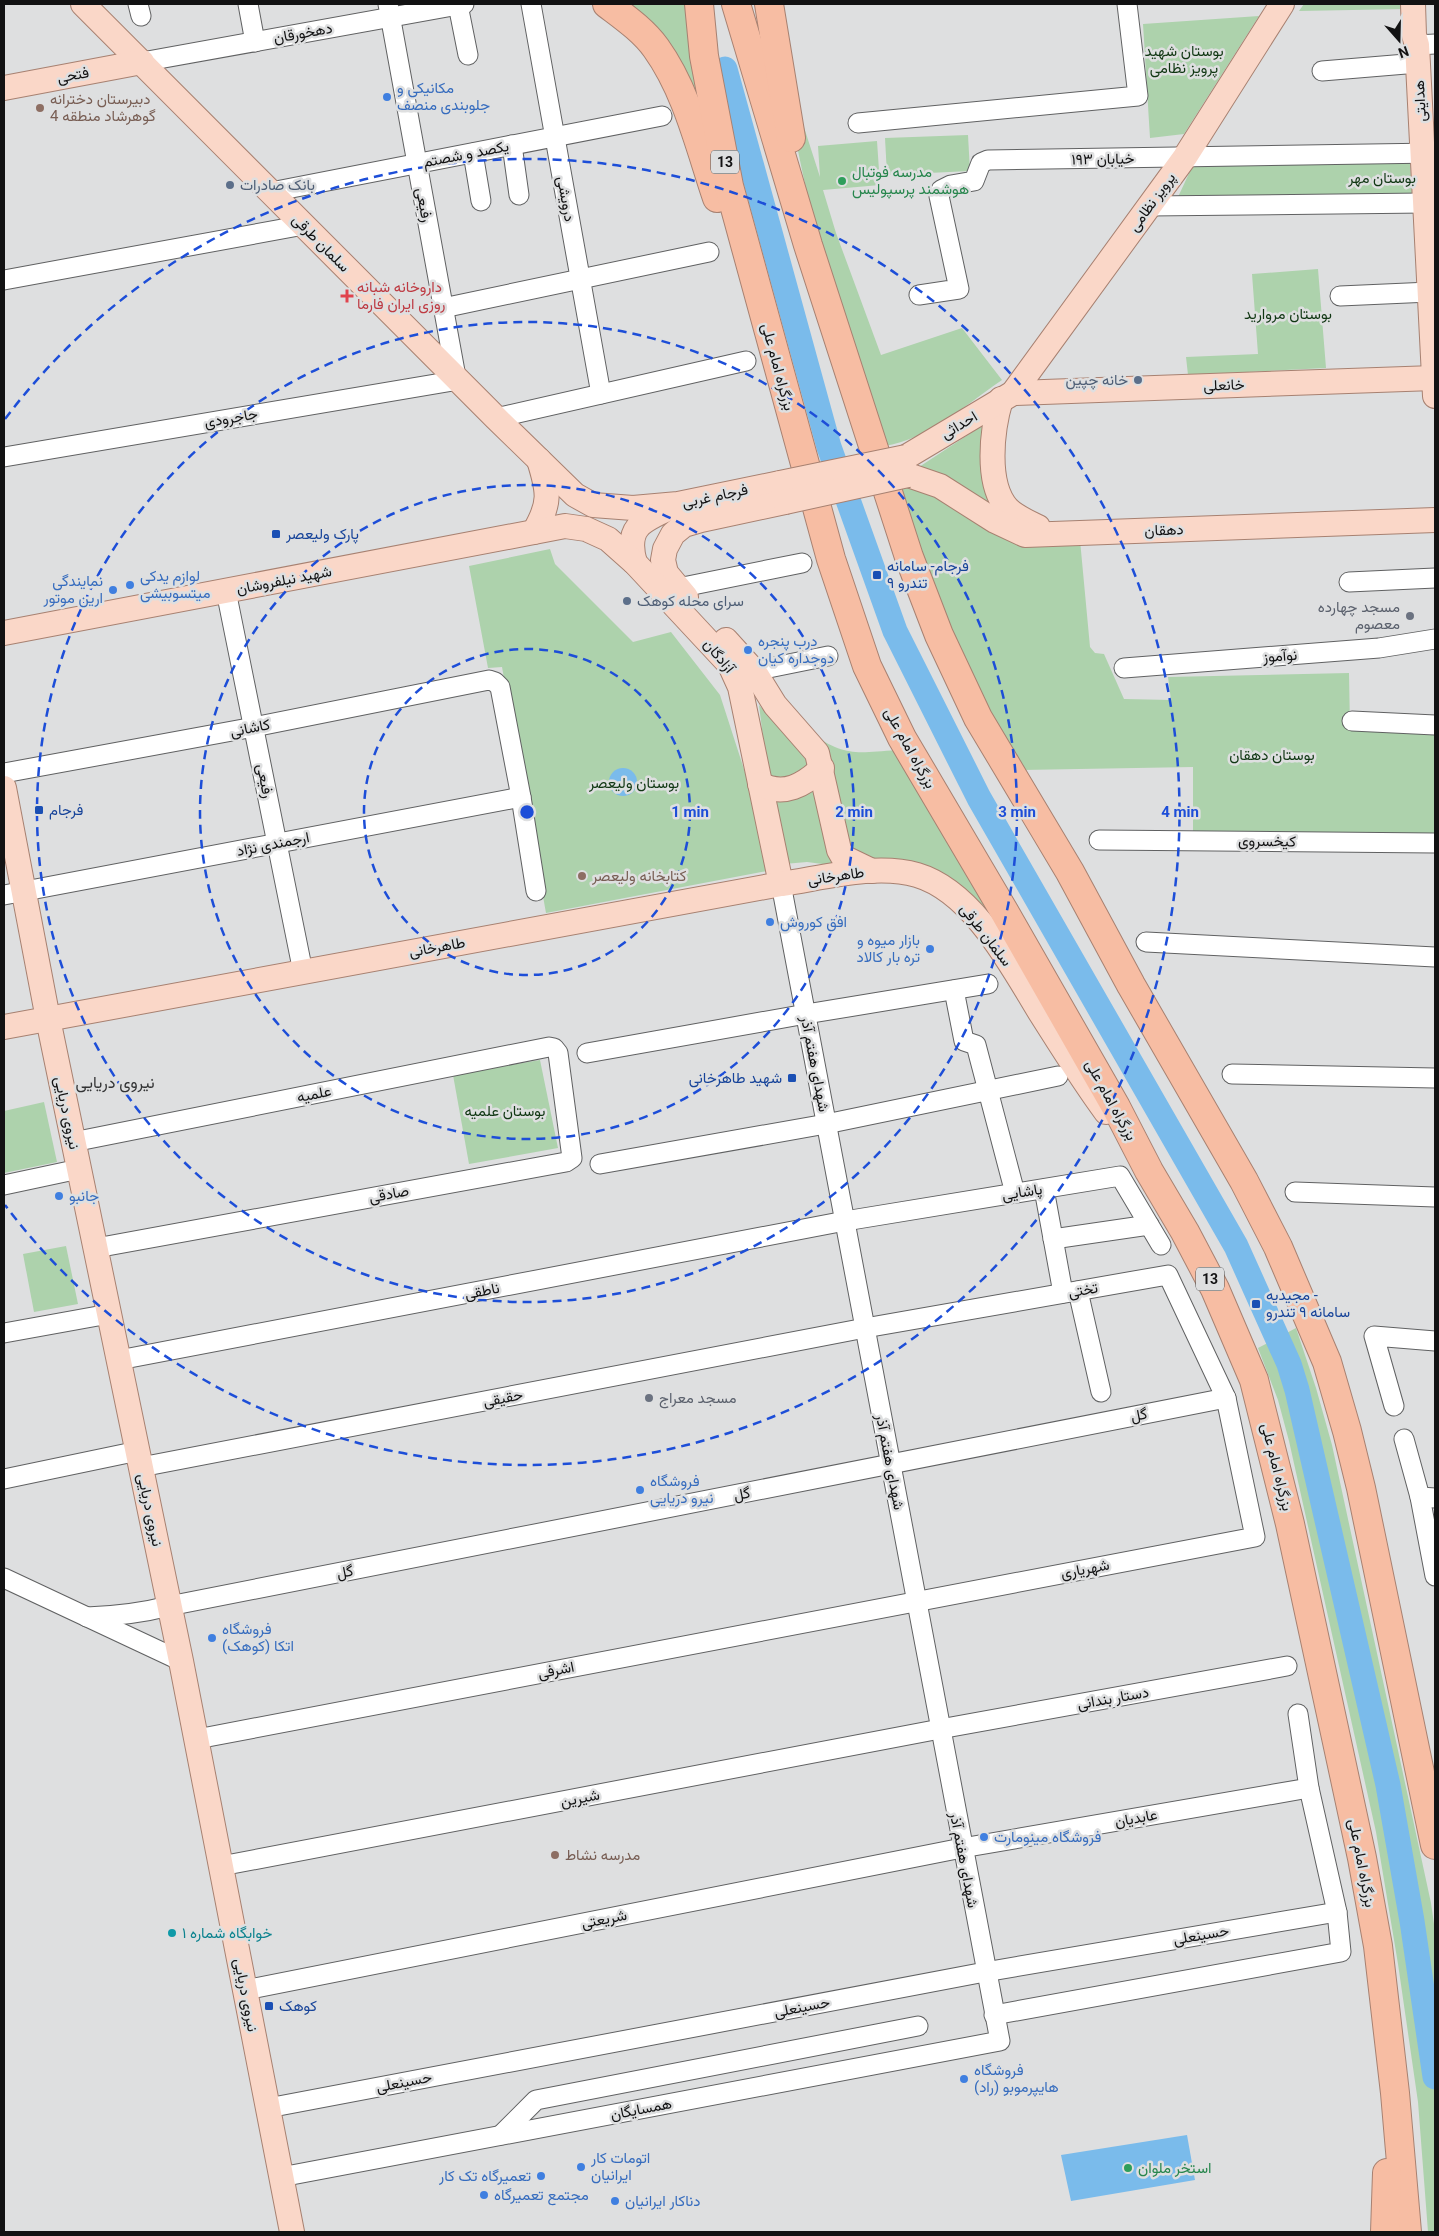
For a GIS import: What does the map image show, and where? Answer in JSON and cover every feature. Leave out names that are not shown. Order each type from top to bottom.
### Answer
[{"type":"highway","points":[[607,4],[640,30],[655,46],[678,88],[726,225],[764,317]]},
{"type":"highway","name":"بزرگراه امام علی","points":[[699,4],[704,56],[729,186],[831,559],[867,666],[902,738],[1004,911],[1185,1232],[1215,1289],[1254,1380],[1290,1524],[1343,1767],[1378,1946],[1407,2232]]},
{"type":"highway","points":[[736,4],[808,245],[909,557],[939,635],[978,718],[1038,815],[1131,984],[1244,1181],[1301,1296],[1327,1362],[1348,1431],[1361,1488],[1435,1845]]},
{"type":"highway","points":[[769,4],[808,245]]},
{"type":"highway","points":[[1385,2004],[1387,2128],[1385,2232]]},
{"type":"main road","name":"سلمان طرقی","points":[[83,4],[539,460]]},
{"type":"main road","name":"پرویز نظامی","points":[[1007,396],[1185,157],[1282,4]]},
{"type":"main road","name":"هدایتی","points":[[1413,4],[1414,35],[1424,50]]},
{"type":"main road","name":"هدایتی","points":[[1422,4],[1429,153],[1425,203],[1432,264],[1430,292],[1435,384]]},
{"type":"main road","name":"فتحی","points":[[4,88],[142,62]]},
{"type":"main road","name":"خانعلی","points":[[1007,396],[1435,384]]},
{"type":"main road","name":"احداثی","points":[[907,466],[1007,396]]},
{"type":"main road","points":[[1007,396],[995,419],[993,443],[996,483],[1000,496],[1008,508],[1020,517],[1037,527],[1056,534]]},
{"type":"main road","points":[[534,532],[542,519],[548,500],[539,460]]},
{"type":"main road","name":"فرجام غربی","points":[[539,460],[575,495],[593,505],[633,508],[783,492],[907,466]]},
{"type":"main road","name":"دهقان","points":[[907,466],[1012,530],[1024,535],[1435,520]]},
{"type":"main road","name":"فرجام غربی","points":[[673,534],[684,525],[783,492]]},
{"type":"main road","points":[[636,563],[631,547],[633,535],[642,523],[678,504]]},
{"type":"main road","name":"آزادگان","points":[[534,532],[566,526],[586,528],[608,539],[636,563],[730,665],[740,687],[781,884]]},
{"type":"main road","name":"شهید نیلفروشان","points":[[4,633],[534,532]]},
{"type":"main road","name":"سلمان طرقی","points":[[673,534],[665,549],[663,560],[666,573],[754,670],[776,704],[817,753],[822,768],[834,836],[843,856],[872,871],[886,870],[917,875],[930,881],[956,898],[977,919],[1011,966],[1096,1099],[1149,1170]]},
{"type":"main road","points":[[760,784],[770,790],[794,787],[809,780],[822,768]]},
{"type":"main road","name":"نیروی دریایی","points":[[4,788],[14,893],[48,1019],[140,1459],[292,2232]]},
{"type":"main road","name":"طاهرخانی","points":[[4,1027],[781,884],[872,871]]},
{"type":"street","points":[[248,4],[254,42]]},
{"type":"street","name":"دهخورقان","points":[[142,62],[254,42],[389,10],[461,4]]},
{"type":"street","points":[[461,4],[468,55]]},
{"type":"street","name":"درویشی","points":[[531,4],[602,394]]},
{"type":"street","points":[[858,123],[1138,96],[1127,4]]},
{"type":"street","name":"رفیعی","points":[[389,10],[457,378]]},
{"type":"street","points":[[1322,71],[1424,50]]},
{"type":"street","name":"یکصد و شصتم","points":[[271,192],[662,116]]},
{"type":"street","points":[[512,145],[519,195]]},
{"type":"street","points":[[473,153],[481,201]]},
{"type":"street","name":"خیابان ۱۹۳","points":[[919,295],[960,289],[939,196],[941,190],[946,187],[974,182],[981,163],[988,160],[1429,153]]},
{"type":"street","points":[[1150,206],[1425,203]]},
{"type":"street","points":[[4,280],[304,225]]},
{"type":"street","points":[[443,308],[709,252]]},
{"type":"street","points":[[1340,296],[1430,292]]},
{"type":"street","points":[[496,418],[746,361]]},
{"type":"street","name":"جاجرودی","points":[[4,457],[457,378]]},
{"type":"street","points":[[678,588],[802,563]]},
{"type":"street","points":[[1349,582],[1435,578]]},
{"type":"street","name":"رفیعی","points":[[226,591],[303,972]]},
{"type":"street","name":"نوآموز","points":[[1124,668],[1378,648],[1435,639]]},
{"type":"street","points":[[754,670],[828,656]]},
{"type":"street","name":"کاشانی","points":[[4,773],[254,727],[489,680],[495,682],[500,687],[521,797]]},
{"type":"street","points":[[1352,721],[1435,725]]},
{"type":"street","points":[[521,797],[536,891]]},
{"type":"street","name":"ارجمندی نژاد","points":[[14,893],[521,797]]},
{"type":"street","name":"کیخسروی","points":[[1099,840],[1435,843]]},
{"type":"street","name":"شهدای هفتم آذر","points":[[781,884],[985,1972],[1000,2041]]},
{"type":"street","points":[[1146,942],[1435,957]]},
{"type":"street","points":[[587,1053],[988,984]]},
{"type":"street","points":[[954,990],[964,1041],[976,1045],[990,1090],[1016,1193]]},
{"type":"street","name":"علمیه","points":[[73,1142],[549,1047],[554,1048]]},
{"type":"street","name":"صادقی","points":[[96,1248],[566,1162],[572,1158],[558,1053],[554,1048]]},
{"type":"street","points":[[1232,1074],[1435,1078]]},
{"type":"street","points":[[600,1164],[826,1124],[1058,1076]]},
{"type":"street","points":[[4,1185],[79,1169]]},
{"type":"street","name":"پاشایی","points":[[845,1221],[1120,1176],[1161,1244]]},
{"type":"street","points":[[1044,1189],[1053,1239],[1101,1392]]},
{"type":"street","points":[[1295,1192],[1435,1196]]},
{"type":"street","name":"ناطقی","points":[[119,1360],[845,1221]]},
{"type":"street","points":[[1053,1239],[1149,1225]]},
{"type":"street","name":"تختی","points":[[865,1328],[1168,1275],[1226,1398]]},
{"type":"street","points":[[4,1333],[109,1314]]},
{"type":"street","name":"حقیقی","points":[[4,1479],[140,1459],[865,1328]]},
{"type":"street","points":[[1394,1406],[1374,1336],[1435,1341]]},
{"type":"street","name":"گل","points":[[87,1617],[134,1614],[1226,1398]]},
{"type":"street","name":"شهریاری","points":[[916,1601],[1255,1537],[1226,1398]]},
{"type":"street","points":[[1404,1439],[1428,1497],[1435,1576]]},
{"type":"street","points":[[4,1578],[181,1661]]},
{"type":"street","name":"اشرفی","points":[[196,1739],[916,1601]]},
{"type":"street","name":"دستار بندانی","points":[[940,1729],[1287,1666]]},
{"type":"street","points":[[994,2015],[1340,1952],[1337,1912],[1309,1788],[1298,1714]]},
{"type":"street","name":"شیرین","points":[[221,1866],[940,1729]]},
{"type":"street","name":"عابدیان","points":[[962,1848],[1309,1788]]},
{"type":"street","name":"شریعتی","points":[[245,1990],[962,1848]]},
{"type":"street","name":"حسینعلی","points":[[268,2108],[985,1972],[1337,1912]]},
{"type":"street","points":[[501,2135],[536,2100],[918,2026]]},
{"type":"street","name":"همسایگان","points":[[282,2177],[1000,2041]]},
{"type":"green space","points":[[617,4],[686,4],[706,128]]},
{"type":"green space","points":[[1304,4],[1406,4],[1406,9],[1299,11]]},
{"type":"green space","name":"بوستان شهید پرویز نظامی","points":[[1259,16],[1184,134],[1150,138],[1143,24]]},
{"type":"green space","points":[[783,62],[820,177],[818,146],[877,141],[880,185],[823,190],[836,233],[881,355],[962,328],[1002,380],[946,420],[931,429],[900,442],[884,446],[812,217],[798,151]]},
{"type":"green space","points":[[968,135],[970,171],[887,175],[885,138]]},
{"type":"green space","name":"بوستان مهر","points":[[1410,160],[1412,194],[1178,197],[1192,167]]},
{"type":"green space","name":"بوستان مروارید","points":[[1318,269],[1326,368],[1188,375],[1186,357],[1258,354],[1252,274]]},
{"type":"green space","points":[[986,423],[1007,519],[956,482],[919,467]]},
{"type":"green space","name":"بوستان دهقان","points":[[914,483],[1080,540],[1090,647],[1095,653],[1104,654],[1124,699],[1171,700],[1168,677],[1349,673],[1350,728],[1435,731],[1435,839],[1193,833],[1193,767],[1022,770],[992,719],[946,627],[898,487]]},
{"type":"green space","name":"بوستان ولیعصر","points":[[550,549],[555,564],[633,642],[671,632],[720,695],[752,794],[767,871],[546,913],[502,667],[488,668],[469,566]]},
{"type":"green space","points":[[759,705],[813,761],[793,778],[768,778]]},
{"type":"green space","points":[[809,732],[832,746],[851,752],[897,750],[1011,941],[984,916],[852,858]]},
{"type":"green space","points":[[819,785],[838,866],[807,862],[784,864],[775,800]]},
{"type":"green space","name":"بوستان علمیه","points":[[540,1060],[558,1148],[469,1164],[453,1075]]},
{"type":"green space","points":[[44,1102],[57,1162],[4,1173],[4,1111]]},
{"type":"green space","points":[[66,1246],[78,1304],[34,1312],[23,1254]]},
{"type":"green space","points":[[1296,1328],[1332,1445],[1431,1903],[1435,1931],[1435,2232],[1428,2232],[1418,2102],[1376,1832],[1289,1441],[1278,1400],[1258,1348]]},
{"type":"water","points":[[623,768],[633,772],[637,782],[633,792],[623,796],[613,792],[609,782],[613,772]]},
{"type":"water","name":"استخر ملوان","points":[[1187,2135],[1195,2180],[1071,2201],[1061,2155]]},
{"type":"waterway","points":[[725,69],[829,447],[895,631],[979,798],[1236,1246],[1289,1364],[1297,1390],[1388,1785],[1412,1921],[1435,2077]]},
{"type":"place","name":"مکانیکی و جلوبندی منصف","points":[[387,97]]},
{"type":"place","name":"دبیرستان دخترانه گوهرشاد منطقه 4","points":[[40,108]]},
{"type":"place","name":"مدرسه فوتبال هوشمند پرسپولیس","points":[[842,181]]},
{"type":"place","name":"بانک صادرات","points":[[230,185]]},
{"type":"place","name":"داروخانه شبانه روزی ایران فارما","points":[[347,296]]},
{"type":"place","name":"خانه چپین","points":[[1138,380]]},
{"type":"place","name":"پارک ولیعصر","points":[[276,534]]},
{"type":"place","name":"فرجام- سامانه ۹ تندرو","points":[[877,575]]},
{"type":"place","name":"لوازم یدکی میتسوبیشی","points":[[130,585]]},
{"type":"place","name":"نمایندگی ارین موتور","points":[[113,590]]},
{"type":"place","name":"سرای محله کوهک","points":[[627,601]]},
{"type":"place","name":"مسجد چهارده معصوم","points":[[1410,616]]},
{"type":"place","name":"درب پنجره دوجداره کیان","points":[[748,650]]},
{"type":"place","name":"فرجام","points":[[39,810]]},
{"type":"place","name":"کتابخانه ولیعصر","points":[[582,876]]},
{"type":"place","name":"افق کوروش","points":[[770,922]]},
{"type":"place","name":"بازار میوه و تره بار کالاد","points":[[930,949]]},
{"type":"place","name":"شهید طاهرخانی","points":[[792,1078]]},
{"type":"place","name":"جانبو","points":[[59,1196]]},
{"type":"place","name":"مجیدیه - سامانه ۹ تندرو","points":[[1256,1304]]},
{"type":"place","name":"مسجد معراج","points":[[649,1398]]},
{"type":"place","name":"فروشگاه نیرو دریایی","points":[[640,1490]]},
{"type":"place","name":"فروشگاه اتکا (کوهک)","points":[[212,1638]]},
{"type":"place","name":"فروشگاه مینومارت","points":[[984,1837]]},
{"type":"place","name":"مدرسه نشاط","points":[[555,1855]]},
{"type":"place","name":"خوابگاه شماره ۱","points":[[172,1933]]},
{"type":"place","name":"کوهک","points":[[269,2006]]},
{"type":"place","name":"فروشگاه هایپرموبو (راد)","points":[[964,2079]]},
{"type":"place","name":"اتومات کار ایرانیان","points":[[581,2167]]},
{"type":"place","name":"استخر ملوان","points":[[1128,2168]]},
{"type":"place","name":"تعمیرگاه تک کار","points":[[541,2176]]},
{"type":"place","name":"مجتمع تعمیرگاه","points":[[484,2195]]},
{"type":"place","name":"دناکار ایرانیان","points":[[615,2201]]},
{"type":"district","name":"نیروی دریایی","points":[[115,1082]]}]
